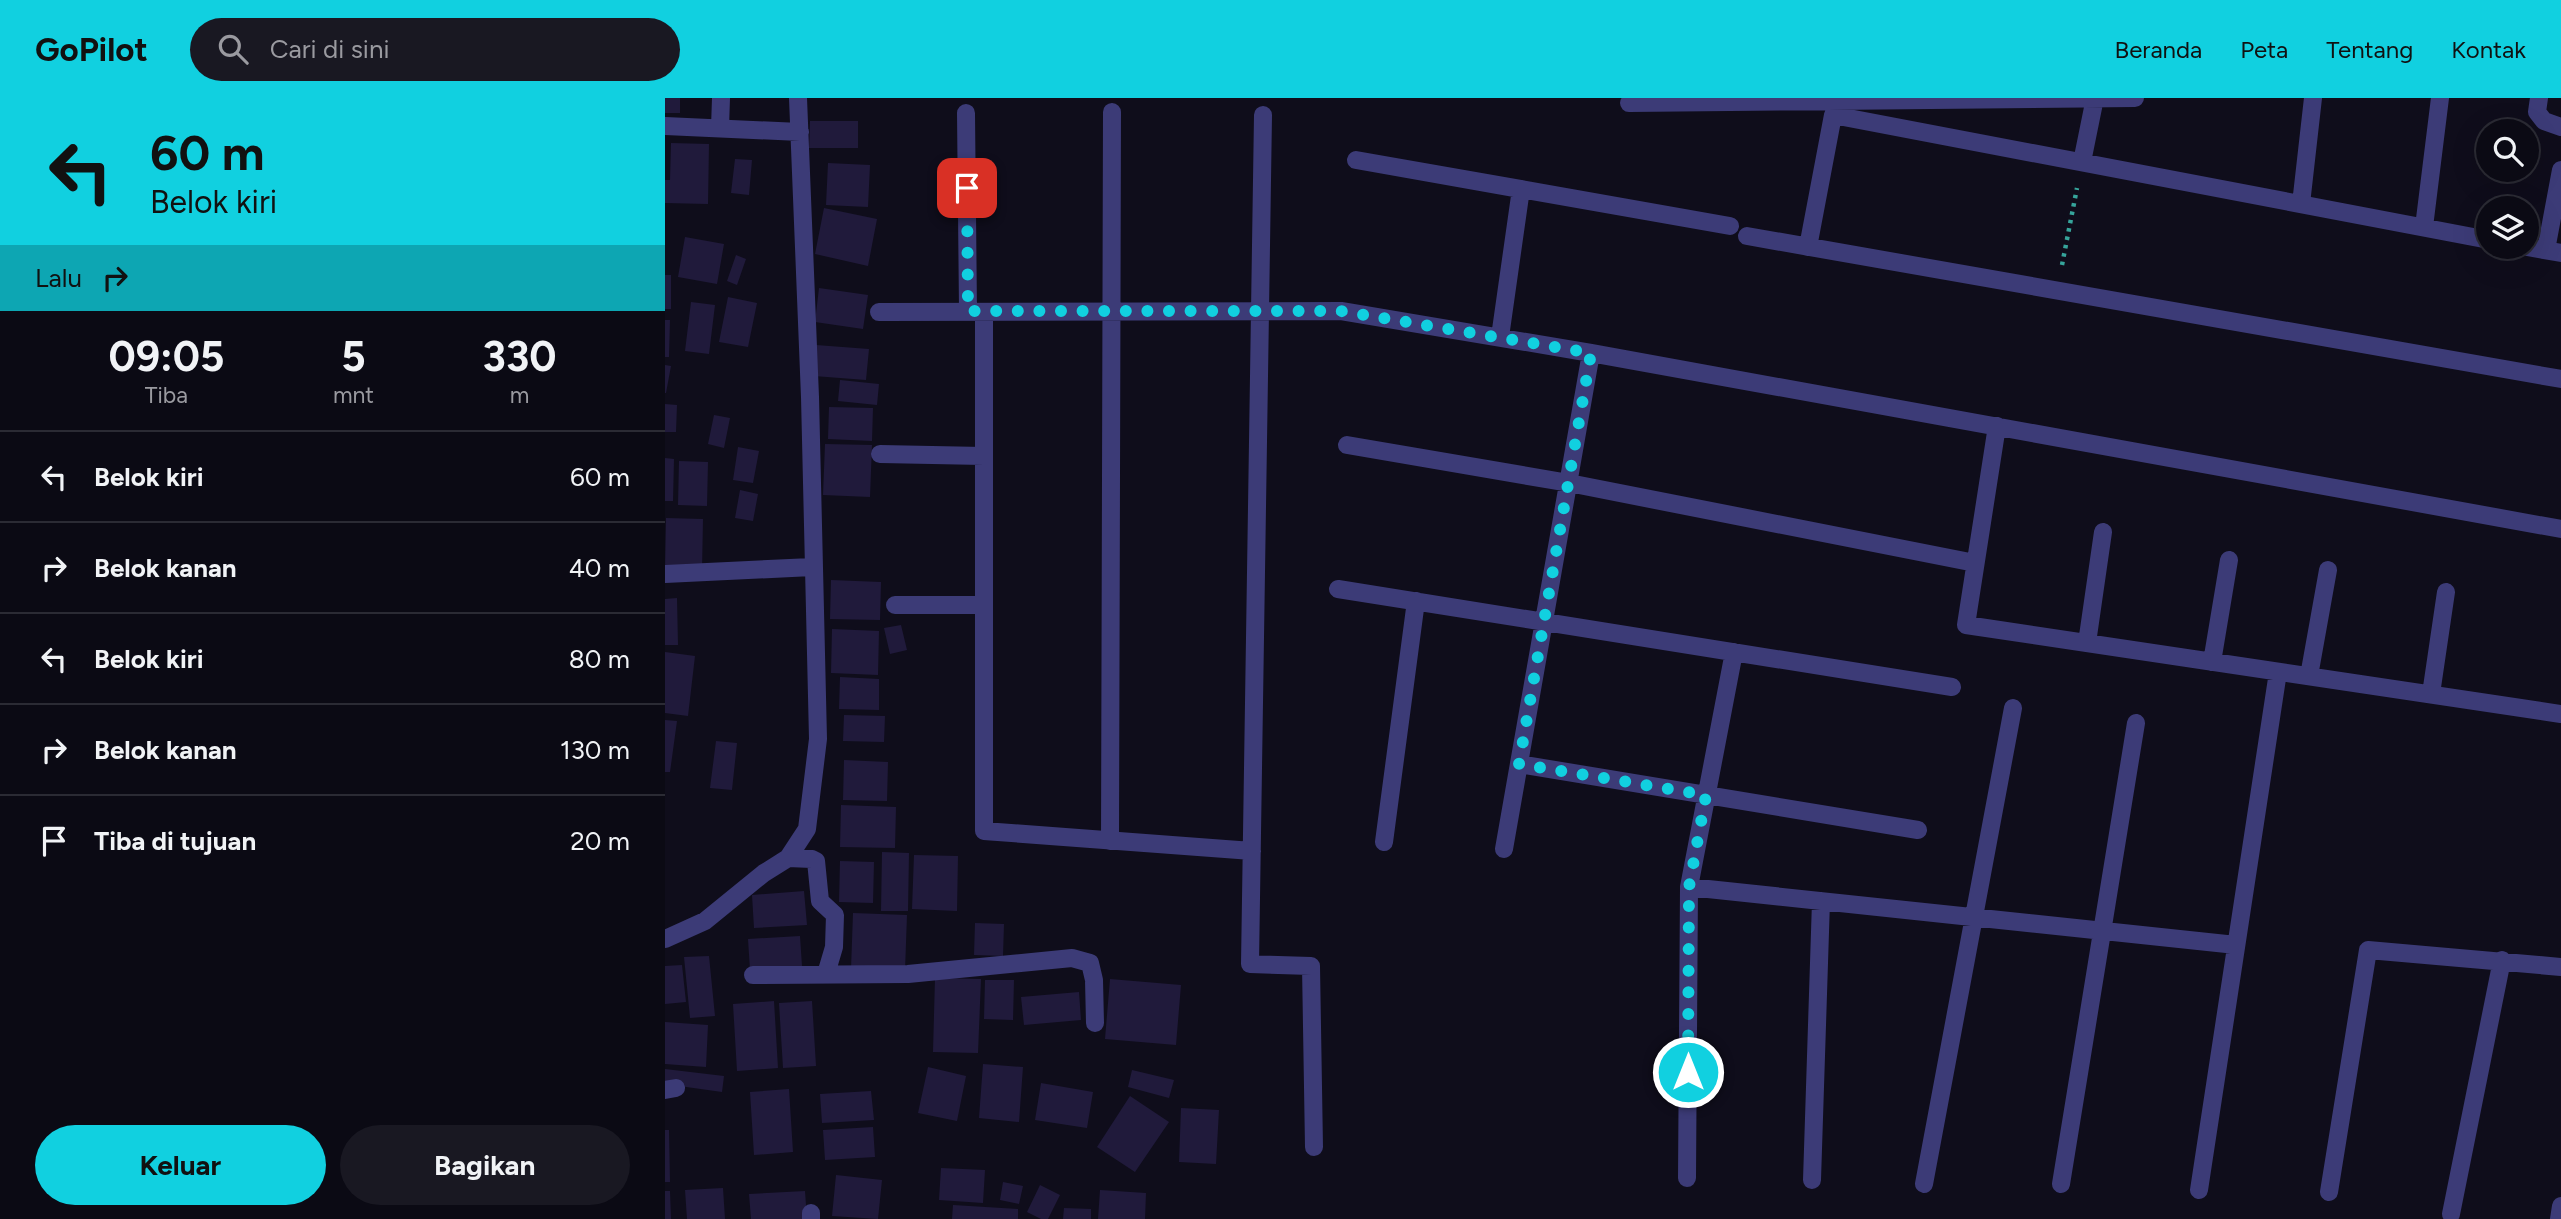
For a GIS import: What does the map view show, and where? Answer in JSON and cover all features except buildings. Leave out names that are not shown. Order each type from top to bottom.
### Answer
[{"type":"street","points":[[721,98],[727,128]]},
{"type":"street","points":[[665,939],[705,920],[764,873],[788,858],[807,829],[818,739],[803,568],[810,383],[798,98]]},
{"type":"street","points":[[2082,162],[2095,98]]},
{"type":"street","points":[[1629,103],[2136,98]]},
{"type":"street","points":[[2301,204],[2313,98]]},
{"type":"street","points":[[2424,227],[2440,98]]},
{"type":"street","points":[[2539,98],[2537,112],[2544,121],[2561,127]]},
{"type":"street","points":[[1110,841],[1112,112]]},
{"type":"street","points":[[966,113],[984,456],[984,831],[1252,851]]},
{"type":"street","points":[[1263,115],[1250,964],[1311,966],[1314,1147]]},
{"type":"street","points":[[1808,247],[1833,115],[2476,237]]},
{"type":"street","points":[[665,126],[800,132]]},
{"type":"street","points":[[1356,160],[1730,226]]},
{"type":"street","points":[[2553,252],[2561,170]]},
{"type":"street","points":[[1500,337],[1521,189]]},
{"type":"street","points":[[1747,236],[2561,379]]},
{"type":"street","points":[[879,312],[1341,311],[1591,353],[2561,529]]},
{"type":"street","points":[[1504,849],[1591,353]]},
{"type":"street","points":[[1997,426],[1966,625],[2431,694],[2560,710]]},
{"type":"street","points":[[1347,444],[1569,483],[1975,563]]},
{"type":"street","points":[[880,454],[984,456]]},
{"type":"street","points":[[2087,643],[2103,532]]},
{"type":"street","points":[[2212,662],[2229,559]]},
{"type":"street","points":[[665,574],[803,568]]},
{"type":"street","points":[[2309,676],[2328,570]]},
{"type":"street","points":[[1338,589],[1952,687]]},
{"type":"street","points":[[2431,694],[2446,592]]},
{"type":"street","points":[[1384,842],[1416,601]]},
{"type":"street","points":[[895,605],[984,605]]},
{"type":"street","points":[[1687,1178],[1689,887],[1734,652]]},
{"type":"street","points":[[2199,1190],[2278,671]]},
{"type":"street","points":[[1924,1184],[2014,708]]},
{"type":"street","points":[[2061,1184],[2136,723]]},
{"type":"street","points":[[1519,764],[1918,830]]},
{"type":"street","points":[[788,858],[812,859],[816,862],[820,901],[835,915],[834,947],[826,974]]},
{"type":"street","points":[[1689,887],[2236,945]]},
{"type":"street","points":[[1812,1180],[1821,901]]},
{"type":"street","points":[[2329,1192],[2368,950],[2561,967]]},
{"type":"street","points":[[753,975],[908,974],[1072,958],[1090,963],[1094,980],[1095,1023]]},
{"type":"street","points":[[2451,1214],[2502,960]]},
{"type":"street","points":[[2559,1219],[2561,1206]]},
{"type":"path","points":[[2057,290],[2082,162]]},
{"type":"route","points":[[967,188],[968,311],[1341,311],[1591,353],[1519,764],[1706,795],[1689,887],[1688,1072]]}]
